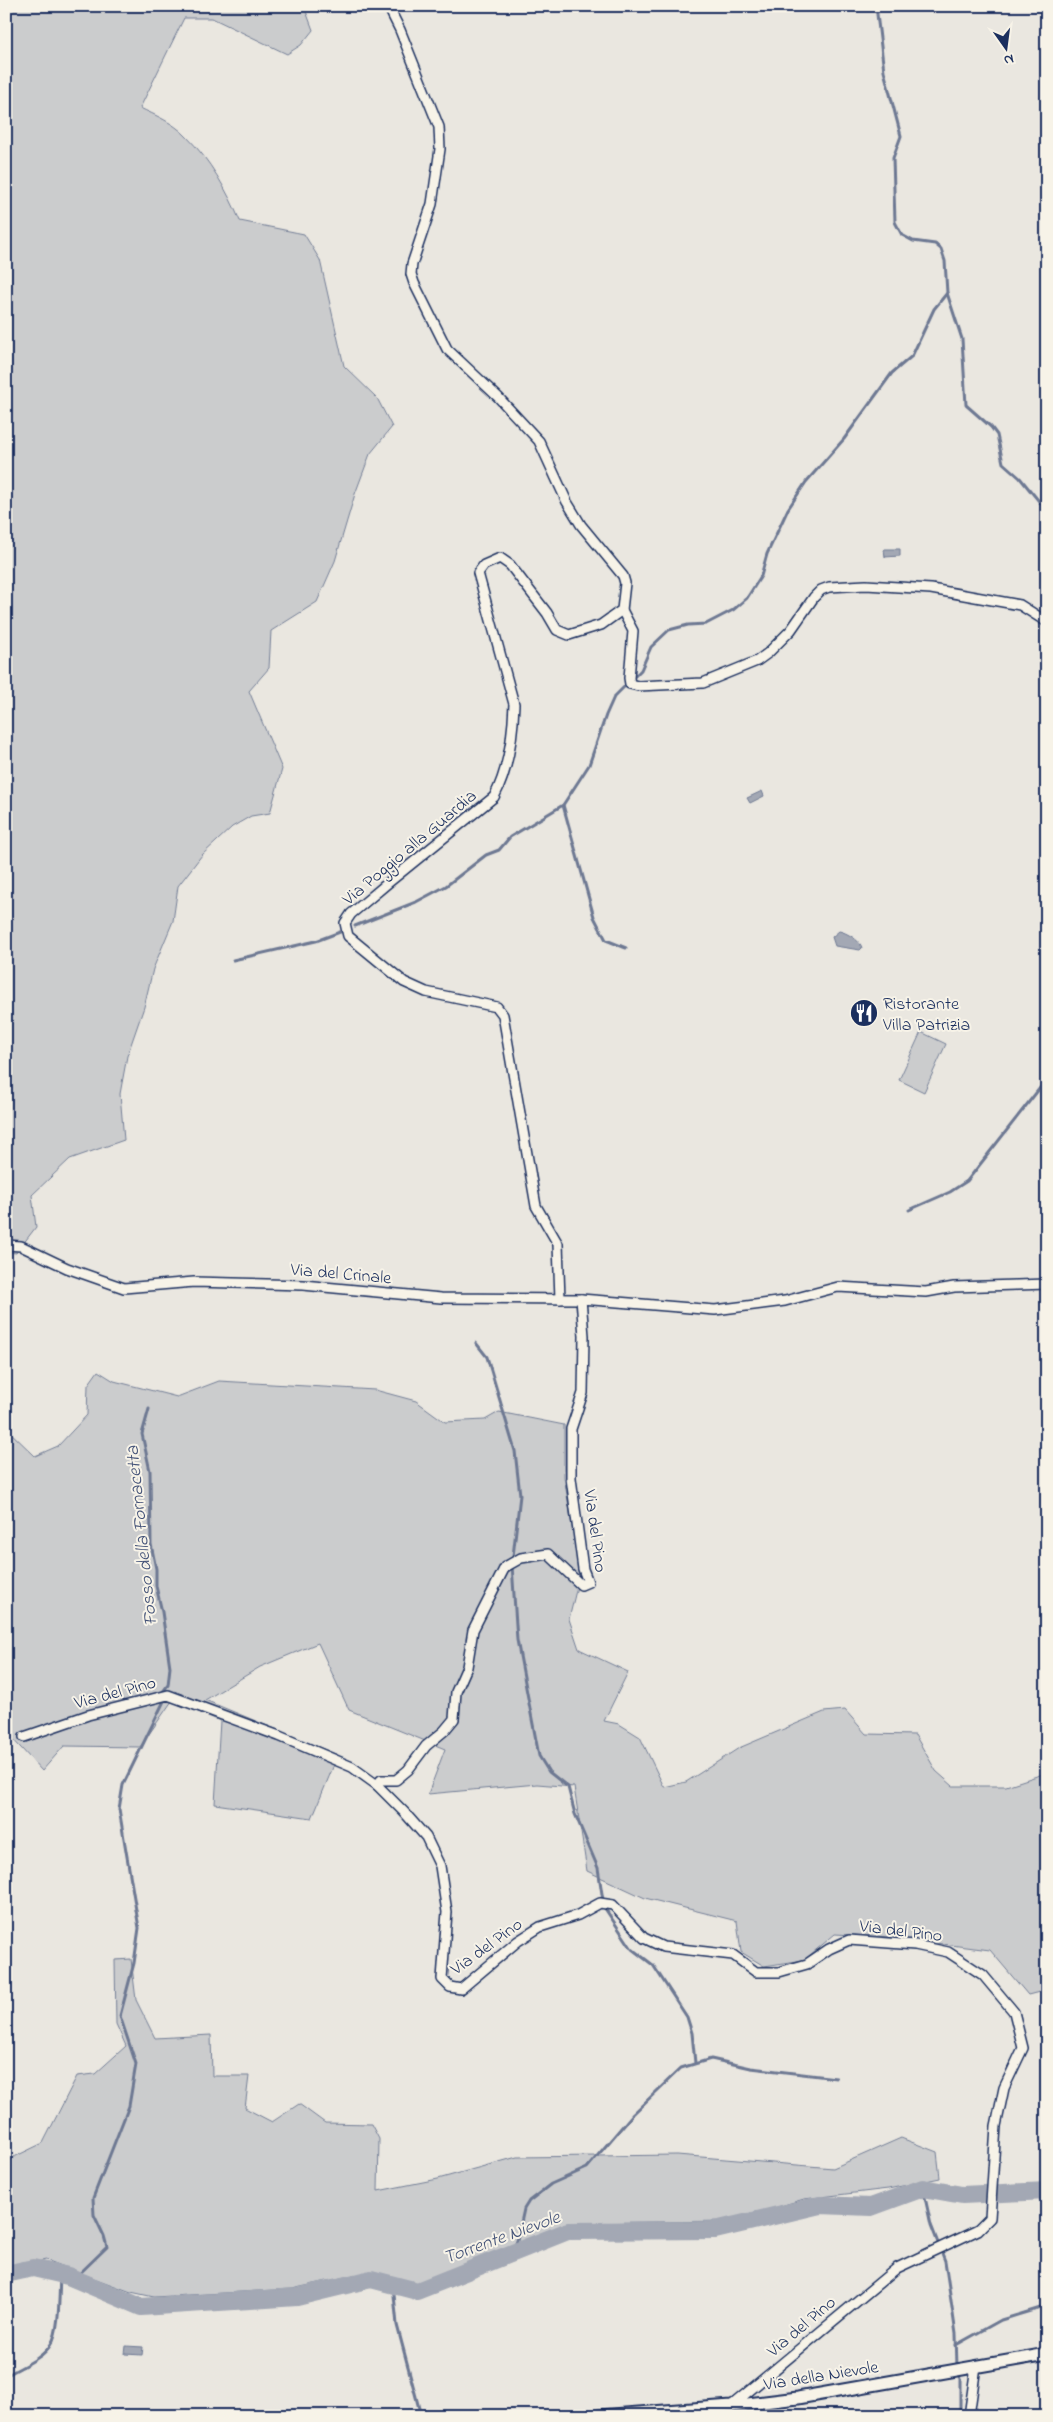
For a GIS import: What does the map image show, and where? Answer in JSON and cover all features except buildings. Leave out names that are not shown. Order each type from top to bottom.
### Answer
[{"type":"street","points":[[388,6],[400,30],[439,127],[440,149],[432,204],[412,264],[411,274],[414,283],[447,349],[539,441],[567,502],[581,525],[623,576],[625,583],[622,610],[633,631],[630,684],[638,686],[703,683],[757,661],[791,630],[814,597],[821,590],[829,587],[866,585],[931,589],[1020,605],[1047,622]]},
{"type":"street","name":"Via Poggio alla Guardia","points":[[560,1299],[558,1244],[536,1206],[503,1015],[497,1007],[426,992],[404,982],[348,936],[345,923],[351,914],[388,882],[494,797],[504,778],[513,725],[514,704],[478,573],[484,565],[500,558],[510,565],[547,613],[557,630],[569,636],[601,625],[622,610]]},
{"type":"street","name":"Via del Crinale","points":[[6,1245],[21,1246],[68,1268],[124,1288],[194,1282],[303,1285],[441,1298],[581,1299],[715,1310],[784,1300],[838,1287],[926,1292],[954,1287],[1047,1284]]},
{"type":"street","name":"Via del Pino","points":[[377,1785],[382,1780],[396,1780],[408,1770],[426,1746],[444,1731],[454,1719],[456,1692],[468,1667],[473,1630],[505,1567],[520,1558],[548,1554],[581,1585],[588,1582],[584,1569],[571,1468],[571,1429],[583,1393],[584,1336],[581,1299]]},
{"type":"street","name":"Via del Pino","points":[[24,1737],[88,1715],[168,1695],[279,1736],[352,1768],[377,1785],[426,1837],[440,1866],[447,1912],[442,1979],[450,1987],[461,1988],[518,1941],[540,1927],[578,1916],[600,1903],[613,1905],[644,1938],[663,1947],[733,1955],[756,1972],[779,1972],[806,1964],[829,1949],[849,1940],[915,1945],[948,1952],[983,1975],[1014,2012],[1023,2048],[1004,2088],[996,2126],[990,2218],[978,2230],[897,2268],[731,2406]]},
{"type":"street","name":"Via della Nievole","points":[[599,2416],[731,2406],[798,2398],[1047,2354]]},
{"type":"street","points":[[969,2416],[976,2366]]},
{"type":"shaded area","points":[[6,6],[304,6],[313,30],[301,45],[287,54],[212,18],[184,18],[140,108],[176,127],[195,145],[217,176],[240,221],[304,234],[320,260],[344,366],[377,398],[392,427],[370,454],[355,494],[335,561],[317,602],[271,631],[269,668],[249,691],[282,769],[270,813],[251,816],[232,827],[202,855],[178,886],[173,921],[153,969],[144,1007],[127,1056],[120,1094],[124,1140],[70,1159],[32,1195],[36,1227],[16,1253],[6,1252]]},
{"type":"shaded area","points":[[884,549],[900,549],[900,556],[885,557]]},
{"type":"shaded area","points":[[762,791],[764,796],[750,803],[747,798]]},
{"type":"shaded area","points":[[839,931],[853,937],[862,948],[860,950],[835,946],[832,937]]},
{"type":"shaded area","points":[[921,1032],[946,1044],[924,1092],[899,1080]]},
{"type":"shaded area","points":[[98,1371],[114,1381],[177,1397],[219,1381],[375,1390],[416,1401],[445,1422],[485,1420],[499,1412],[564,1425],[564,1477],[580,1574],[569,1619],[579,1649],[628,1672],[604,1721],[619,1724],[640,1737],[664,1787],[686,1782],[739,1748],[824,1712],[845,1710],[866,1734],[915,1735],[936,1771],[953,1786],[1006,1786],[1043,1774],[1047,1769],[1047,1990],[1028,1995],[990,1950],[888,1937],[835,1934],[804,1960],[764,1966],[741,1952],[737,1921],[645,1898],[587,1871],[574,1787],[537,1784],[428,1794],[445,1749],[349,1710],[318,1643],[260,1667],[205,1700],[338,1755],[312,1818],[215,1804],[220,1721],[172,1701],[140,1747],[64,1746],[42,1771],[10,1736],[6,1737],[6,1428],[35,1456],[58,1446],[87,1415],[88,1385]]},
{"type":"shaded area","points":[[131,1959],[136,2000],[155,2038],[211,2035],[212,2076],[249,2076],[245,2108],[272,2122],[299,2104],[325,2123],[371,2124],[379,2139],[378,2191],[438,2179],[517,2157],[677,2155],[833,2168],[901,2138],[937,2152],[940,2178],[888,2189],[804,2199],[730,2221],[576,2223],[421,2283],[354,2275],[292,2289],[154,2297],[131,2292],[46,2260],[6,2268],[6,2163],[12,2158],[43,2143],[77,2076],[95,2074],[126,2046],[116,2024],[115,1960]]},
{"type":"shaded area","points":[[126,2346],[143,2347],[142,2355],[125,2354]]},
{"type":"waterway","points":[[876,6],[884,71],[901,136],[893,158],[895,222],[902,235],[913,241],[935,244],[941,249],[945,261],[947,293],[962,339],[966,405],[991,427],[997,435],[1003,463],[1020,478],[1047,511]]},
{"type":"waterway","points":[[355,926],[416,902],[446,886],[486,855],[499,850],[510,837],[563,805],[589,765],[614,697],[641,670],[651,647],[669,630],[688,625],[706,624],[733,610],[747,598],[761,576],[767,554],[788,509],[806,482],[844,439],[892,373],[912,356],[934,309],[947,293]]},
{"type":"waterway","points":[[563,805],[594,917],[606,940],[626,948]]},
{"type":"waterway","points":[[233,960],[316,941],[340,932]]},
{"type":"waterway","points":[[909,1210],[950,1192],[967,1181],[1047,1079]]},
{"type":"waterway","points":[[476,1343],[487,1357],[515,1451],[520,1495],[512,1565],[517,1640],[539,1756],[549,1772],[568,1787],[575,1814],[598,1868],[604,1907],[632,1949],[653,1965],[687,2017],[692,2033],[695,2063]]},
{"type":"waterway","name":"Fosso della Fornacetta","points":[[74,2279],[107,2247],[94,2215],[93,2198],[129,2106],[136,2064],[120,2016],[134,1963],[139,1928],[119,1809],[123,1785],[164,1701],[162,1693],[168,1685],[170,1667],[156,1586],[156,1569],[151,1544],[150,1471],[142,1434],[149,1409]]},
{"type":"waterway","points":[[511,2254],[517,2241],[524,2209],[529,2201],[551,2184],[587,2168],[633,2114],[681,2068],[711,2059],[751,2068],[836,2078]]},
{"type":"waterway","points":[[923,2188],[931,2225],[945,2261],[956,2334],[957,2367],[960,2379],[960,2416]]},
{"type":"waterway","name":"Torrente Nievole","points":[[6,2274],[33,2268],[68,2276],[141,2307],[297,2297],[371,2279],[417,2291],[568,2231],[715,2230],[820,2205],[871,2207],[923,2188],[962,2195],[1047,2191]]},
{"type":"waterway","points":[[6,2376],[43,2354],[51,2344],[58,2321],[60,2274]]},
{"type":"waterway","points":[[393,2285],[397,2325],[421,2416]]},
{"type":"waterway","points":[[956,2345],[1001,2320],[1047,2306]]},
{"type":"place","name":"Ristorante Villa Patrizia","points":[[864,1013]]}]
